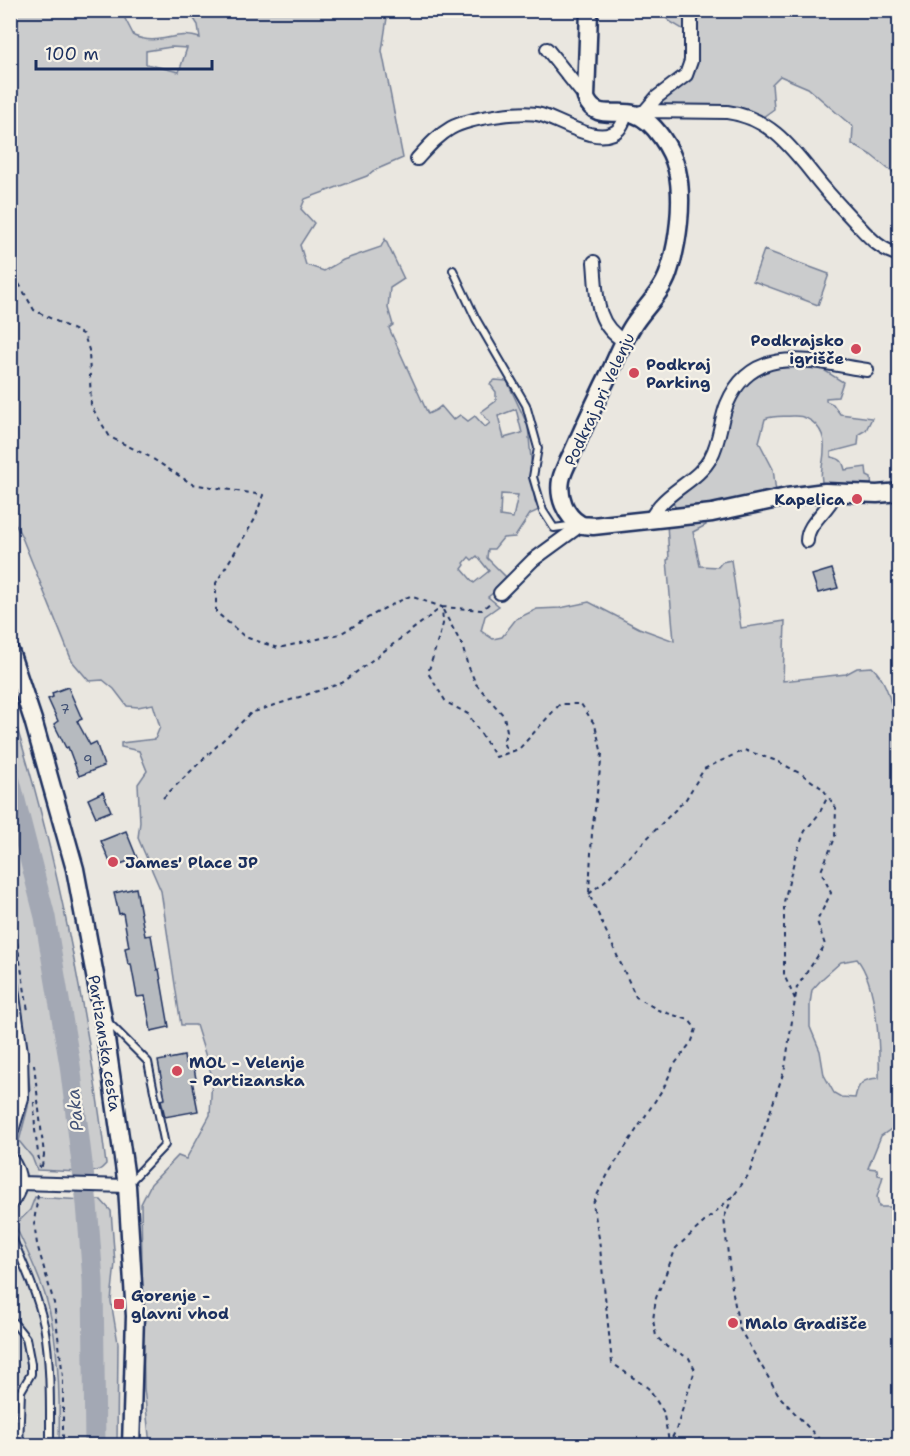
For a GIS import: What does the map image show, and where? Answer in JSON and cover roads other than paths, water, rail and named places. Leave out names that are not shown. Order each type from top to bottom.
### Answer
[{"type":"street","points":[[586,98],[589,10]]},
{"type":"street","points":[[417,159],[436,139],[453,126],[488,117],[514,114],[542,116],[572,130],[606,135],[620,129],[635,113],[686,75],[691,61],[691,10]]},
{"type":"street","points":[[547,49],[592,108],[603,113],[727,111],[759,121],[787,141],[825,189],[878,247],[900,255]]},
{"type":"street","name":"Podkraj pri Velenju","points":[[635,113],[656,130],[676,168],[681,203],[668,275],[632,326],[588,417],[561,479],[564,506],[581,525],[593,526],[712,513],[787,497],[836,492],[877,494],[900,492]]},
{"type":"street","points":[[594,262],[599,310],[605,325],[613,335],[624,341]]},
{"type":"street","points":[[651,519],[662,503],[698,474],[711,458],[731,395],[749,372],[763,365],[783,360],[800,360],[867,370]]},
{"type":"street","points":[[807,541],[807,533],[832,502],[836,492]]},
{"type":"street","points":[[500,593],[533,560],[581,525]]},
{"type":"street","name":"Partizanska cesta","points":[[10,651],[33,720],[75,869],[103,1018],[127,1186],[135,1316],[131,1446]]},
{"type":"street","points":[[10,975],[21,1052],[22,1098],[10,1137]]},
{"type":"street","points":[[10,1158],[16,1166],[20,1183],[16,1196],[10,1204]]},
{"type":"street","points":[[20,1183],[127,1186]]},
{"type":"lane","name":"Podkraj pri Velenju","points":[[453,270],[476,319],[526,405],[538,448],[533,477],[543,511],[554,528],[581,525]]},
{"type":"lane","points":[[103,1018],[148,1062],[165,1145],[127,1186]]},
{"type":"lane","points":[[10,1233],[34,1290],[44,1325],[50,1407],[50,1446]]},
{"type":"lane","points":[[10,1318],[26,1338],[31,1364],[31,1374],[21,1391],[19,1446]]},
{"type":"waterway","name":"Paka","points":[[10,781],[45,917],[70,1065],[87,1204],[93,1280],[95,1446]]},
{"type":"place","name":"Podkrajsko igrišče","points":[[856,349]]},
{"type":"place","name":"Podkraj Parking","points":[[634,373]]},
{"type":"place","name":"Kapelica","points":[[857,499]]},
{"type":"place","name":"James' Place JP","points":[[113,862]]},
{"type":"place","name":"MOL - Velenje - Partizanska","points":[[177,1071]]},
{"type":"place","name":"Gorenje - glavni vhod","points":[[119,1304]]},
{"type":"place","name":"Malo Gradišče","points":[[733,1323]]}]
